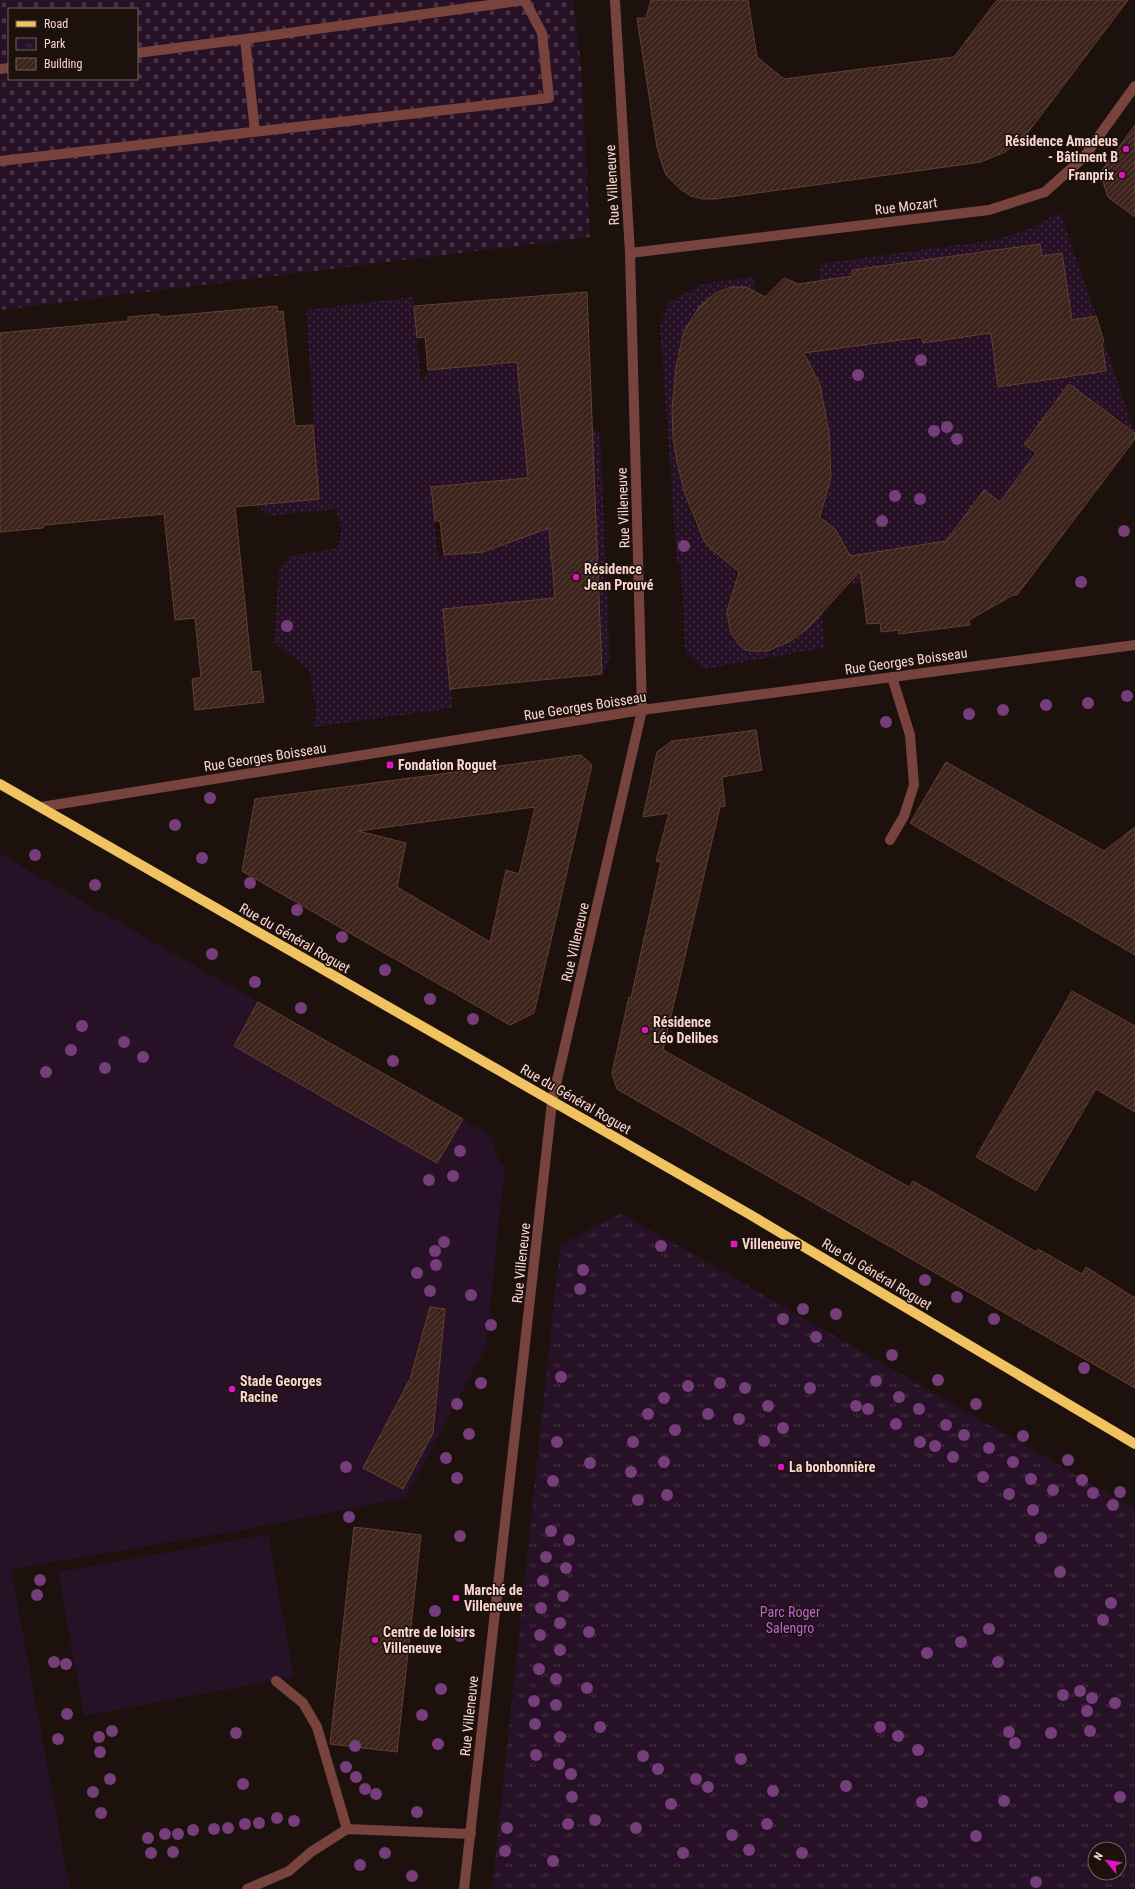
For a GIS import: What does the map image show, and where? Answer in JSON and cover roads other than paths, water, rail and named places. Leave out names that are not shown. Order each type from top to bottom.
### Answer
[{"type":"main road","name":"Rue du Général Roguet","points":[[0,784],[749,1214],[1135,1444]]},
{"type":"street","points":[[0,161],[549,98],[542,33],[525,0],[138,53]]},
{"type":"street","name":"Rue Villeneuve","points":[[464,1889],[552,1102],[642,710],[630,252],[615,0]]},
{"type":"street","points":[[245,39],[255,132]]},
{"type":"street","name":"Rue Mozart","points":[[630,252],[989,210],[1045,192],[1084,157],[1135,86]]},
{"type":"street","name":"Rue Georges Boisseau","points":[[41,807],[642,710],[1135,645]]},
{"type":"street","points":[[890,840],[904,816],[914,785],[910,735],[892,677]]},
{"type":"street","points":[[276,1681],[303,1703],[317,1727],[347,1829]]},
{"type":"street","points":[[247,1889],[289,1871],[312,1852],[347,1829],[471,1834]]},
{"type":"place","name":"Résidence Amadeus - Bâtiment B","points":[[1126,149]]},
{"type":"place","name":"Franprix","points":[[1122,175]]},
{"type":"place","name":"Résidence Jean Prouvé","points":[[576,577]]},
{"type":"place","name":"Fondation Roguet","points":[[390,765]]},
{"type":"place","name":"Résidence Léo Delibes","points":[[645,1030]]},
{"type":"place","name":"Villeneuve","points":[[734,1244]]},
{"type":"place","name":"Stade Georges Racine","points":[[232,1389]]},
{"type":"place","name":"La bonbonnière","points":[[781,1467]]},
{"type":"place","name":"Marché de Villeneuve","points":[[456,1598]]},
{"type":"place","name":"Centre de loisirs Villeneuve","points":[[375,1640]]},
{"type":"park label","name":"Parc Roger Salengro","points":[[790,1620]]}]
